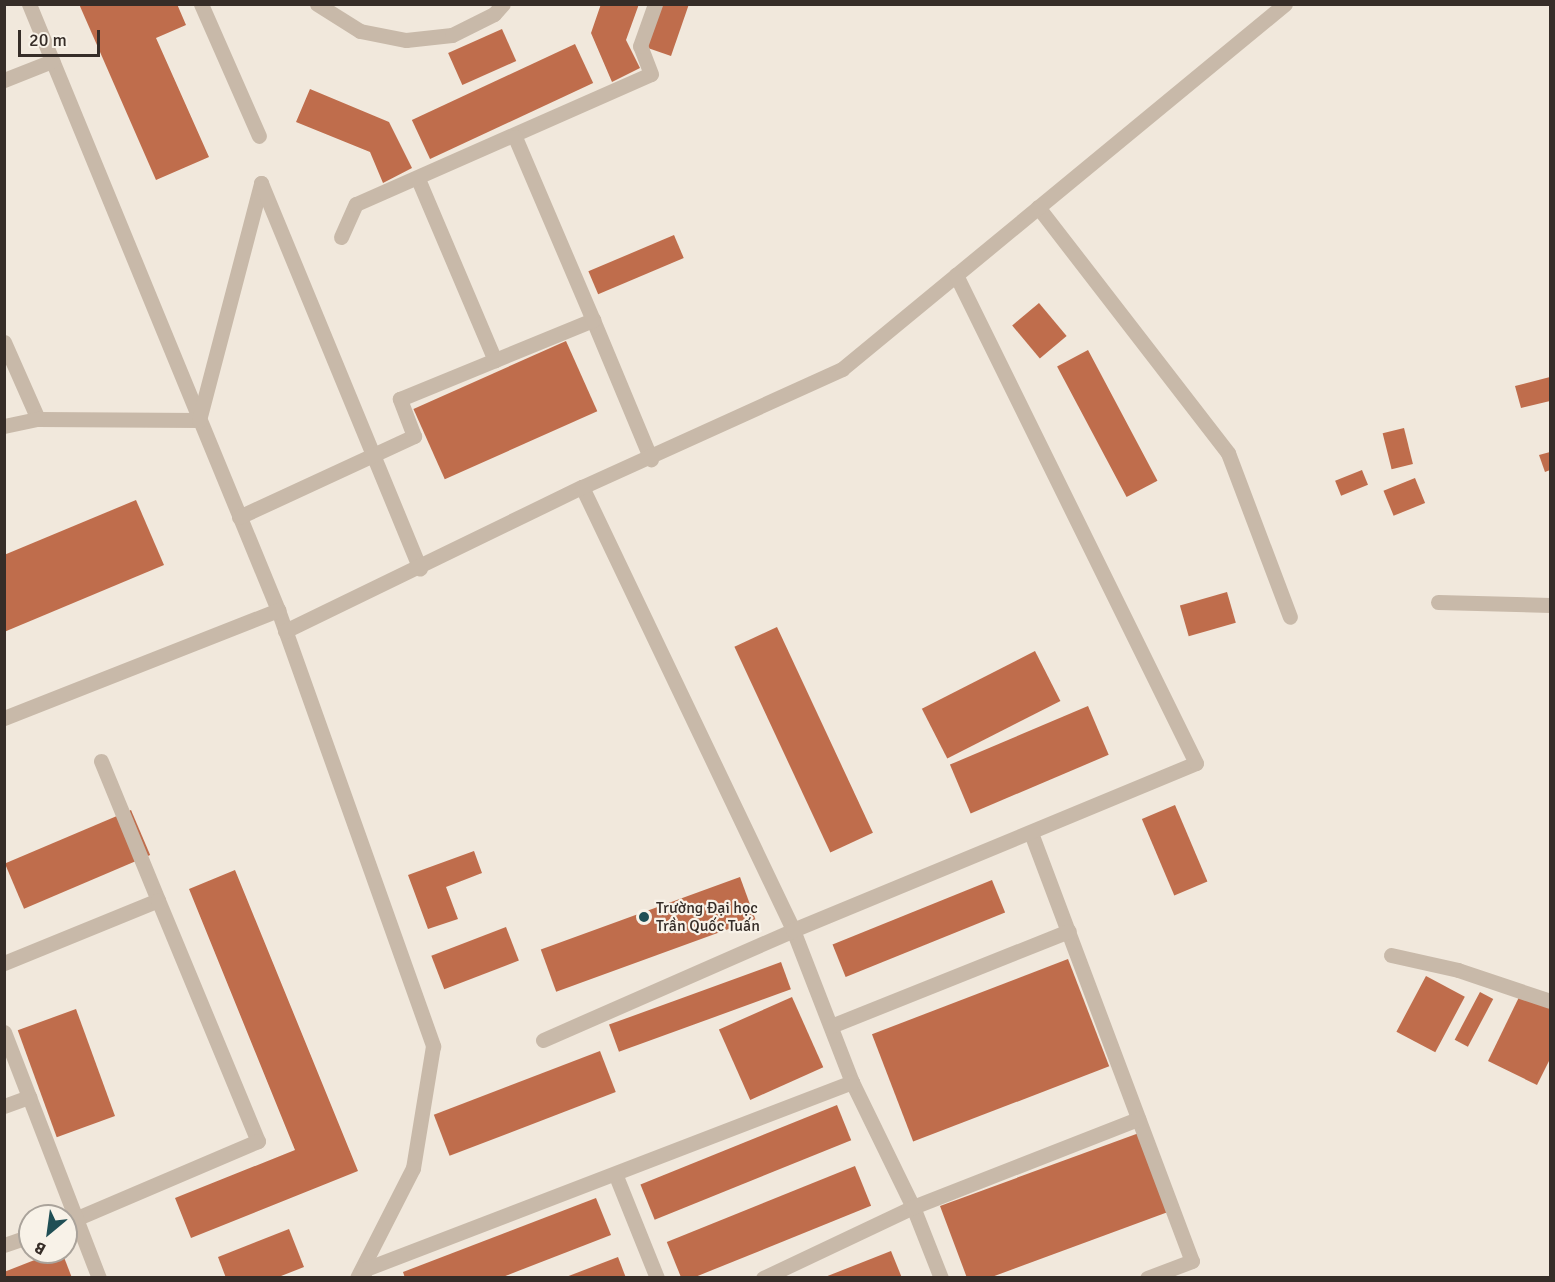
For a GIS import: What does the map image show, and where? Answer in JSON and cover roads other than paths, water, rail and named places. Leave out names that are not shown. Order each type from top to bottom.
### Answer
[{"type":"street","points":[[29,4],[278,610],[433,1046],[413,1168],[362,1275]]},
{"type":"street","points":[[201,4],[259,135]]},
{"type":"street","points":[[316,4],[360,32],[406,40],[452,35],[494,14],[503,4]]},
{"type":"street","points":[[342,237],[356,204],[515,137],[651,74],[640,46],[655,4]]},
{"type":"street","points":[[285,631],[582,487],[651,459],[842,369],[1285,4]]},
{"type":"street","points":[[4,80],[52,61]]},
{"type":"street","points":[[515,137],[651,459]]},
{"type":"street","points":[[418,179],[495,360]]},
{"type":"street","points":[[199,420],[261,183],[420,567]]},
{"type":"street","points":[[1038,207],[1228,453],[1290,617]]},
{"type":"street","points":[[543,1040],[793,930],[1196,763],[956,275]]},
{"type":"street","points":[[239,518],[414,436],[400,399],[593,320]]},
{"type":"street","points":[[4,342],[38,419]]},
{"type":"street","points":[[4,426],[38,419],[199,420]]},
{"type":"street","points":[[582,487],[793,930],[852,1082],[912,1207],[941,1278]]},
{"type":"street","points":[[1438,602],[1551,605]]},
{"type":"street","points":[[4,718],[278,610]]},
{"type":"street","points":[[78,1218],[258,1141],[101,760]]},
{"type":"street","points":[[1031,833],[1192,1261],[1148,1278]]},
{"type":"street","points":[[4,963],[158,900]]},
{"type":"street","points":[[831,1026],[1069,931]]},
{"type":"street","points":[[1391,955],[1458,970],[1551,1001]]},
{"type":"street","points":[[4,1032],[66,1204]]},
{"type":"street","points":[[362,1275],[852,1082]]},
{"type":"street","points":[[4,1106],[29,1097]]},
{"type":"street","points":[[763,1278],[912,1207],[1138,1119]]},
{"type":"street","points":[[616,1176],[657,1278]]},
{"type":"street","points":[[78,1234],[99,1278]]},
{"type":"place","name":"Trường Đại học Trần Quốc Tuấn","points":[[644,917]]}]
